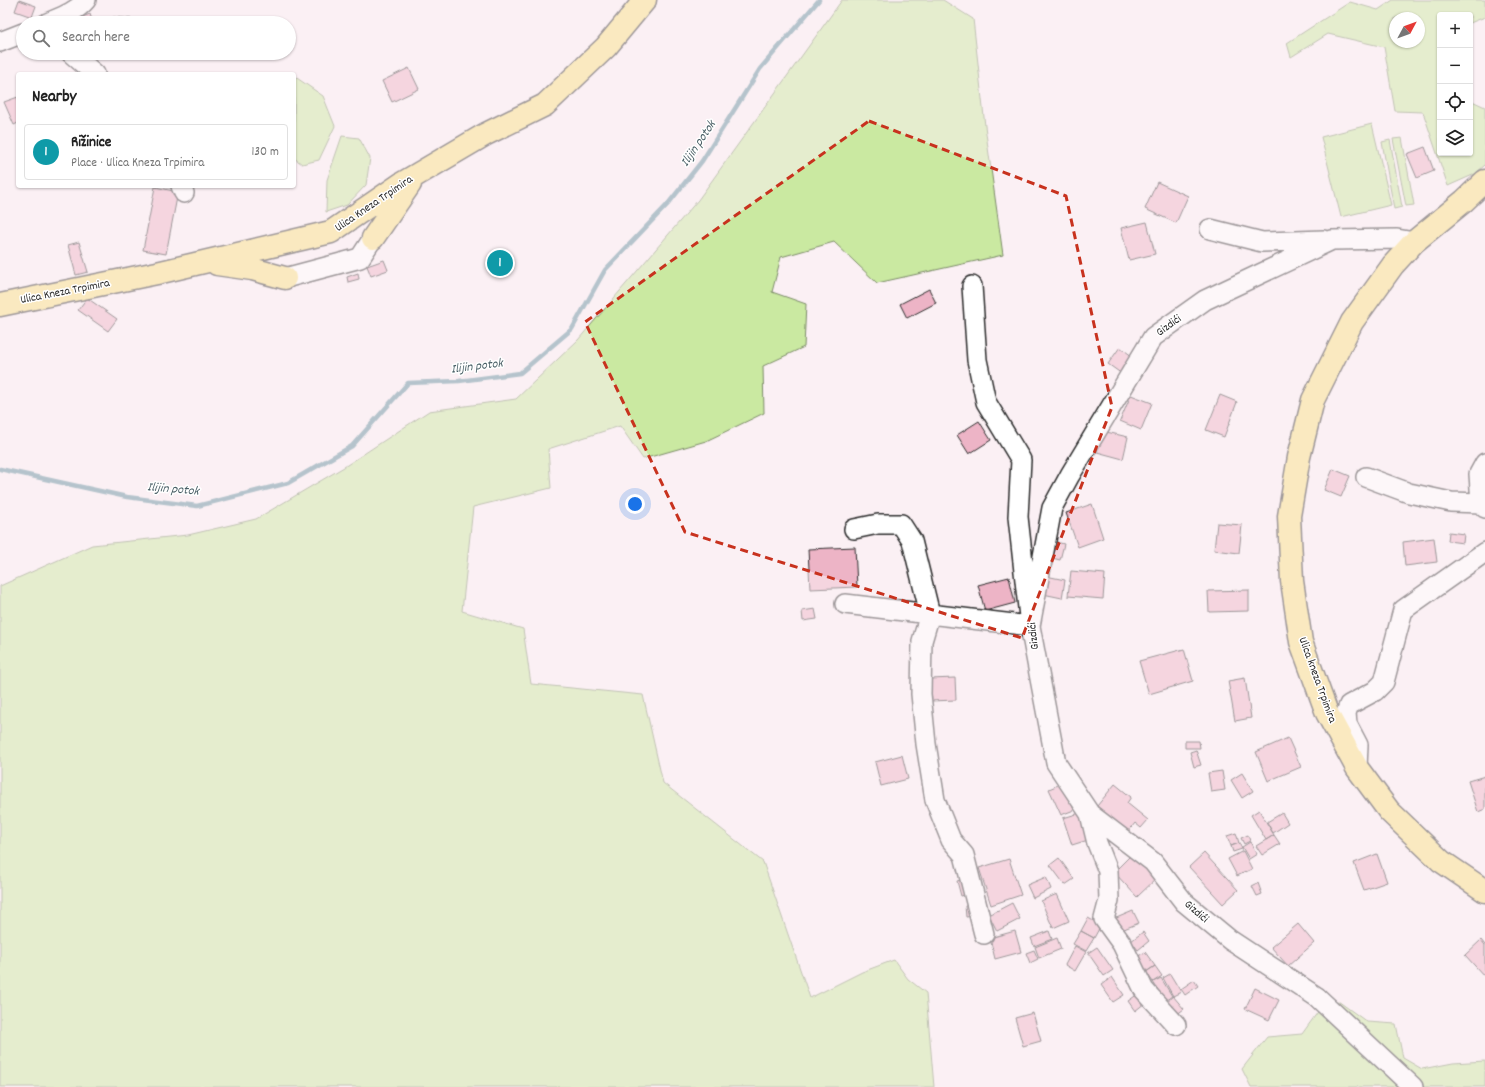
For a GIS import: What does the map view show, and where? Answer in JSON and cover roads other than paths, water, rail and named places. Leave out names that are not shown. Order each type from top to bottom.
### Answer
[{"type":"main road","name":"Ulica Kneza Trpimira","points":[[0,305],[157,273],[332,232],[416,175],[486,134],[545,104],[606,47],[645,0]]},
{"type":"main road","points":[[373,238],[416,175]]},
{"type":"main road","points":[[1414,242],[1464,201],[1485,181]]},
{"type":"main road","name":"Ulica kneza Trpimira","points":[[1414,242],[1393,265],[1352,322],[1313,400],[1299,457],[1289,516],[1292,580],[1301,642],[1327,713],[1357,768],[1389,811],[1429,850],[1441,861],[1485,891]]},
{"type":"main road","points":[[201,262],[252,268],[285,278]]},
{"type":"street","points":[[63,16],[81,6],[86,0]]},
{"type":"street","points":[[0,42],[16,36]]},
{"type":"street","points":[[79,60],[93,72]]},
{"type":"street","points":[[1210,229],[1262,242],[1332,240]]},
{"type":"street","points":[[285,278],[360,258],[373,238]]},
{"type":"street","name":"Gizdići","points":[[1413,1087],[1317,997],[1230,940],[1184,902],[1153,862],[1090,814],[1056,763],[1030,626],[1052,508],[1070,475],[1153,338],[1205,300],[1332,240],[1397,239],[1414,242]]},
{"type":"street","points":[[845,604],[1030,626],[1018,517],[1021,460],[986,402],[977,360],[972,286]]},
{"type":"street","points":[[1366,477],[1409,493],[1452,502],[1483,505],[1479,474],[1485,463]]},
{"type":"street","points":[[854,530],[878,524],[901,524],[912,541],[930,614],[922,641],[921,694],[926,744],[935,800],[951,840],[964,855],[984,934]]},
{"type":"street","points":[[1357,768],[1358,745],[1347,724],[1346,713],[1350,705],[1375,691],[1384,682],[1404,610],[1485,552]]},
{"type":"street","points":[[1090,814],[1097,843],[1108,871],[1109,900],[1104,919],[1122,944],[1144,990],[1176,1025]]},
{"type":"waterway","name":"Ilijin potok","points":[[0,469],[127,497],[197,506],[288,483],[352,446],[408,383],[459,381],[520,373],[572,329],[605,270],[668,204],[702,161],[760,69],[819,0]]},
{"type":"place","name":"Rižinice","points":[[500,263]]}]
